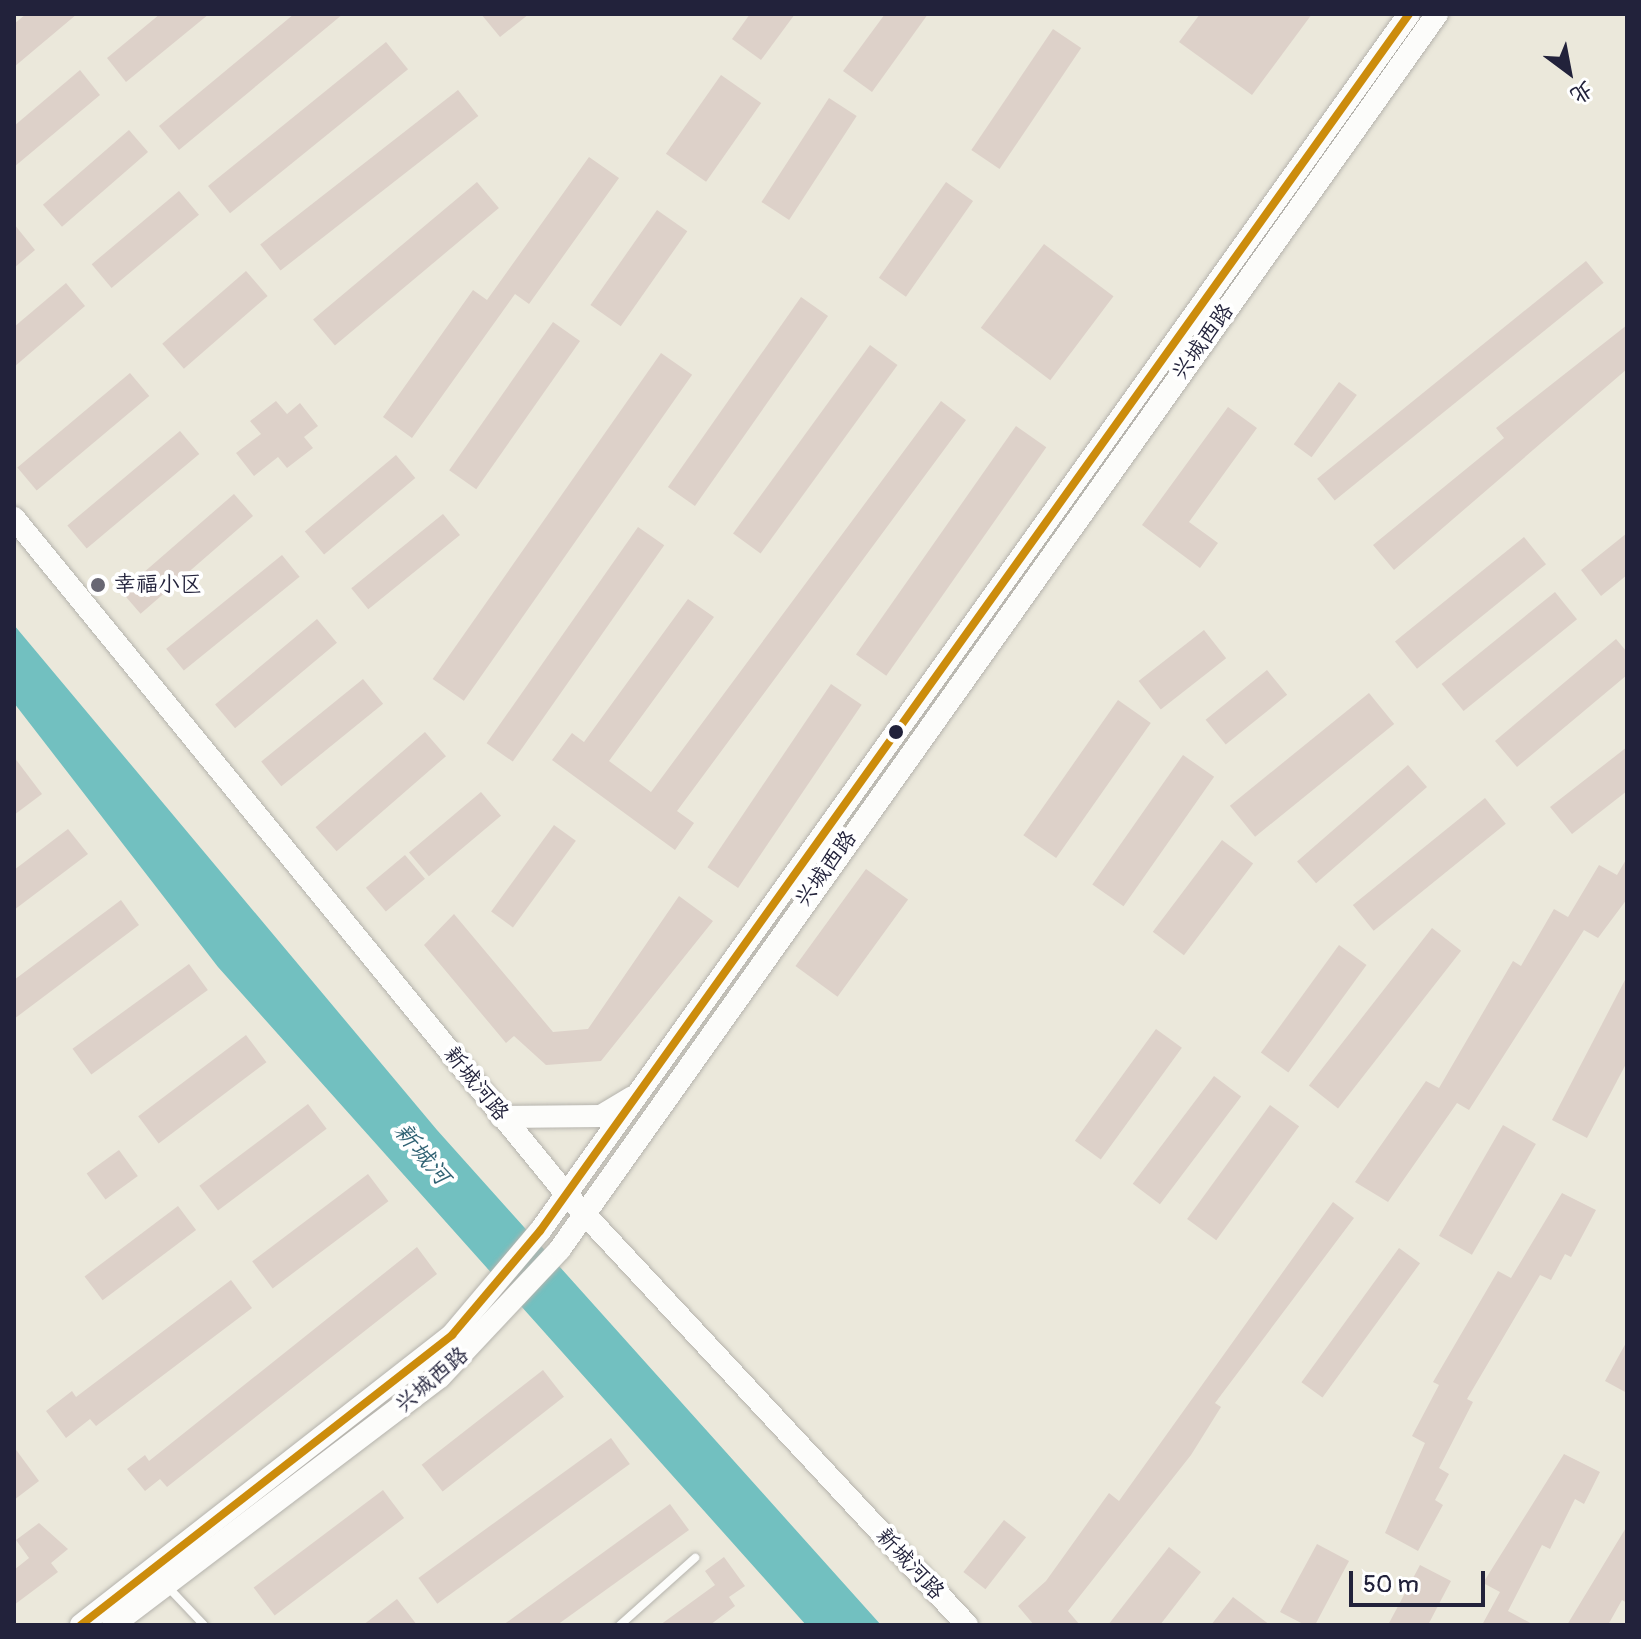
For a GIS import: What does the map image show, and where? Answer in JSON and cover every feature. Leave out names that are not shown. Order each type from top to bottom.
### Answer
[{"type":"street","name":"兴城西路","points":[[113,1625],[159,1577],[422,1360],[540,1231],[1409,14]]},
{"type":"street","name":"兴城西路","points":[[81,1625],[159,1577],[440,1377],[560,1249],[583,1212],[1437,14]]},
{"type":"street","name":"新城河路","points":[[14,518],[567,1195],[967,1625]]},
{"type":"street","points":[[501,1117],[601,1116],[641,1092]]},
{"type":"lane","points":[[620,1625],[695,1558]]},
{"type":"lane","points":[[159,1577],[204,1625]]},
{"type":"water","name":"新城河","points":[[14,625],[437,1130],[881,1625],[806,1625],[218,967],[14,703]]},
{"type":"building","points":[[26,14],[77,14],[14,67],[14,24]]},
{"type":"building","points":[[160,14],[209,14],[126,82],[107,58]]},
{"type":"building","points":[[294,14],[343,14],[179,150],[159,126]]},
{"type":"building","points":[[481,14],[529,14],[500,37]]},
{"type":"building","points":[[750,14],[795,14],[761,60],[732,39]]},
{"type":"building","points":[[885,14],[928,14],[872,92],[843,71]]},
{"type":"building","points":[[1200,14],[1312,14],[1252,95],[1179,42]]},
{"type":"building","points":[[1053,29],[1081,48],[1000,169],[971,150]]},
{"type":"building","points":[[386,42],[408,69],[230,213],[208,186]]},
{"type":"building","points":[[80,70],[100,95],[14,167],[14,126]]},
{"type":"building","points":[[721,75],[761,103],[706,182],[666,154]]},
{"type":"building","points":[[458,90],[478,116],[281,271],[260,245]]},
{"type":"building","points":[[829,98],[857,116],[789,220],[761,202]]},
{"type":"building","points":[[129,130],[148,152],[62,227],[43,205]]},
{"type":"building","points":[[589,157],[619,178],[529,304],[515,294],[412,438],[383,417],[473,290],[487,300]]},
{"type":"building","points":[[477,182],[499,208],[335,346],[313,320]]},
{"type":"building","points":[[946,182],[973,201],[906,297],[879,278]]},
{"type":"building","points":[[179,191],[199,215],[112,288],[92,264]]},
{"type":"building","points":[[657,210],[687,231],[621,326],[590,305]]},
{"type":"building","points":[[14,224],[35,250],[14,268]]},
{"type":"building","points":[[1044,244],[1113,296],[1050,380],[981,328]]},
{"type":"building","points":[[1586,261],[1604,283],[1335,501],[1317,479]]},
{"type":"building","points":[[246,271],[268,296],[184,369],[162,344]]},
{"type":"building","points":[[66,283],[85,306],[14,367],[14,327]]},
{"type":"building","points":[[801,297],[828,316],[695,506],[668,487]]},
{"type":"building","points":[[553,322],[580,341],[476,489],[449,470]]},
{"type":"building","points":[[1627,325],[1627,369],[1394,570],[1373,545],[1504,438],[1496,428]]},
{"type":"building","points":[[870,345],[898,365],[761,553],[733,534]]},
{"type":"building","points":[[661,353],[692,375],[464,701],[433,679]]},
{"type":"building","points":[[130,373],[149,396],[37,490],[17,467]]},
{"type":"building","points":[[1339,382],[1357,395],[1312,457],[1294,444]]},
{"type":"building","points":[[276,401],[287,414],[300,403],[318,426],[304,437],[313,448],[287,468],[278,457],[254,476],[236,453],[261,434],[250,421]]},
{"type":"building","points":[[941,401],[966,420],[677,811],[694,823],[675,850],[552,760],[572,733],[584,742],[688,599],[714,617],[609,761],[651,792]]},
{"type":"building","points":[[1228,407],[1257,428],[1189,522],[1218,543],[1200,568],[1142,525]]},
{"type":"building","points":[[1016,426],[1046,447],[886,676],[856,655]]},
{"type":"building","points":[[180,431],[199,454],[87,548],[67,525]]},
{"type":"building","points":[[396,455],[415,478],[324,554],[305,531]]},
{"type":"building","points":[[234,494],[253,516],[141,614],[122,592]]},
{"type":"building","points":[[443,514],[460,535],[368,609],[351,588]]},
{"type":"building","points":[[638,527],[664,545],[513,762],[487,743]]},
{"type":"building","points":[[1627,533],[1627,575],[1601,596],[1581,570]]},
{"type":"building","points":[[1524,537],[1546,564],[1417,669],[1395,641]]},
{"type":"building","points":[[282,555],[300,577],[184,671],[166,649]]},
{"type":"building","points":[[1555,592],[1577,619],[1464,711],[1442,684]]},
{"type":"building","points":[[317,619],[337,643],[235,728],[215,704]]},
{"type":"building","points":[[1204,630],[1226,658],[1161,709],[1139,681]]},
{"type":"building","points":[[1616,639],[1627,652],[1627,675],[1517,767],[1495,741]]},
{"type":"building","points":[[1267,670],[1287,695],[1226,745],[1206,720]]},
{"type":"building","points":[[363,679],[383,704],[281,786],[261,761]]},
{"type":"building","points":[[831,684],[862,705],[738,888],[707,867]]},
{"type":"building","points":[[1369,693],[1394,724],[1255,837],[1230,806]]},
{"type":"building","points":[[1118,700],[1151,723],[1056,858],[1023,835]]},
{"type":"building","points":[[425,732],[446,756],[337,851],[316,827]]},
{"type":"building","points":[[1627,747],[1627,791],[1572,834],[1550,807]]},
{"type":"building","points":[[1183,755],[1214,777],[1124,906],[1092,884]]},
{"type":"building","points":[[14,757],[42,794],[14,815]]},
{"type":"building","points":[[1408,765],[1427,787],[1316,883],[1297,861]]},
{"type":"building","points":[[481,792],[501,816],[429,876],[409,852]]},
{"type":"building","points":[[1485,798],[1506,824],[1374,931],[1353,905]]},
{"type":"building","points":[[554,825],[576,841],[513,927],[491,912]]},
{"type":"building","points":[[68,829],[88,854],[14,910],[14,870]]},
{"type":"building","points":[[1222,840],[1253,863],[1184,955],[1153,932]]},
{"type":"building","points":[[405,855],[425,879],[386,912],[366,888]]},
{"type":"building","points":[[1627,858],[1627,899],[1598,938],[1584,930],[1469,1110],[1457,1103],[1388,1202],[1355,1182],[1426,1081],[1439,1088],[1513,961],[1521,966],[1554,909],[1568,917],[1599,865],[1617,875]]},
{"type":"building","points":[[866,869],[908,900],[838,997],[795,966]]},
{"type":"building","points":[[679,896],[713,921],[601,1061],[546,1065],[514,1036],[506,1043],[424,945],[454,914],[553,1032],[588,1029]]},
{"type":"building","points":[[121,900],[139,925],[14,1019],[14,980]]},
{"type":"building","points":[[1432,928],[1461,951],[1338,1108],[1309,1086]]},
{"type":"building","points":[[1339,945],[1367,965],[1288,1073],[1261,1053]]},
{"type":"building","points":[[189,964],[208,990],[91,1075],[73,1049]]},
{"type":"building","points":[[1627,976],[1627,1062],[1587,1138],[1552,1120]]},
{"type":"building","points":[[1156,1029],[1182,1048],[1101,1159],[1075,1141]]},
{"type":"building","points":[[246,1035],[266,1062],[159,1143],[138,1116]]},
{"type":"building","points":[[1214,1076],[1241,1096],[1160,1204],[1133,1184]]},
{"type":"building","points":[[308,1104],[327,1129],[218,1211],[199,1186]]},
{"type":"building","points":[[1270,1105],[1299,1126],[1216,1240],[1187,1219]]},
{"type":"building","points":[[1503,1125],[1536,1144],[1472,1255],[1439,1236]]},
{"type":"building","points":[[119,1150],[138,1176],[105,1199],[87,1174]]},
{"type":"building","points":[[368,1174],[388,1201],[273,1288],[252,1261]]},
{"type":"building","points":[[1562,1193],[1596,1210],[1571,1257],[1565,1254],[1551,1280],[1540,1275],[1467,1399],[1473,1402],[1439,1468],[1449,1474],[1435,1500],[1443,1505],[1418,1551],[1385,1533],[1425,1443],[1412,1436],[1439,1385],[1433,1382],[1498,1271],[1511,1278]]},
{"type":"building","points":[[1333,1202],[1354,1218],[1215,1403],[1221,1407],[1191,1455],[1068,1611],[1080,1625],[1034,1625],[1018,1606],[1046,1581],[1109,1493],[1119,1501]]},
{"type":"building","points":[[178,1206],[196,1230],[103,1300],[85,1276]]},
{"type":"building","points":[[417,1247],[437,1274],[167,1487],[160,1479],[145,1491],[127,1469],[145,1455],[149,1461]]},
{"type":"building","points":[[1399,1248],[1420,1263],[1322,1398],[1301,1382]]},
{"type":"building","points":[[231,1280],[252,1308],[96,1426],[90,1419],[66,1438],[46,1411],[72,1391],[76,1397]]},
{"type":"building","points":[[1627,1341],[1627,1393],[1605,1381]]},
{"type":"building","points":[[543,1370],[564,1397],[443,1492],[422,1465]]},
{"type":"building","points":[[611,1438],[630,1464],[437,1604],[418,1578]]},
{"type":"building","points":[[14,1447],[39,1481],[14,1500]]},
{"type":"building","points":[[1564,1454],[1600,1472],[1584,1504],[1575,1499],[1550,1549],[1542,1545],[1508,1611],[1534,1625],[1482,1625],[1500,1592],[1483,1583]]},
{"type":"building","points":[[383,1490],[404,1518],[275,1615],[254,1587]]},
{"type":"building","points":[[670,1504],[689,1530],[557,1625],[503,1625]]},
{"type":"building","points":[[1004,1520],[1026,1537],[985,1589],[963,1572]]},
{"type":"building","points":[[39,1523],[68,1549],[51,1563],[58,1572],[14,1605],[14,1570],[29,1558],[16,1540]]},
{"type":"building","points":[[1627,1526],[1627,1603],[1622,1600],[1608,1625],[1567,1625]]},
{"type":"building","points":[[1317,1544],[1349,1561],[1315,1625],[1305,1625],[1280,1612]]},
{"type":"building","points":[[1169,1547],[1201,1572],[1160,1625],[1108,1625]]},
{"type":"building","points":[[724,1557],[745,1586],[729,1597],[735,1606],[710,1625],[660,1625],[715,1585],[705,1571]]},
{"type":"building","points":[[1420,1565],[1451,1581],[1428,1625],[1388,1625]]},
{"type":"building","points":[[1233,1597],[1270,1625],[1211,1625]]},
{"type":"building","points":[[397,1599],[417,1625],[363,1625]]},
{"type":"transit line","points":[[81,1625],[452,1335],[540,1231],[1409,14]]},
{"type":"place","name":"幸福小区","points":[[98,585]]}]
